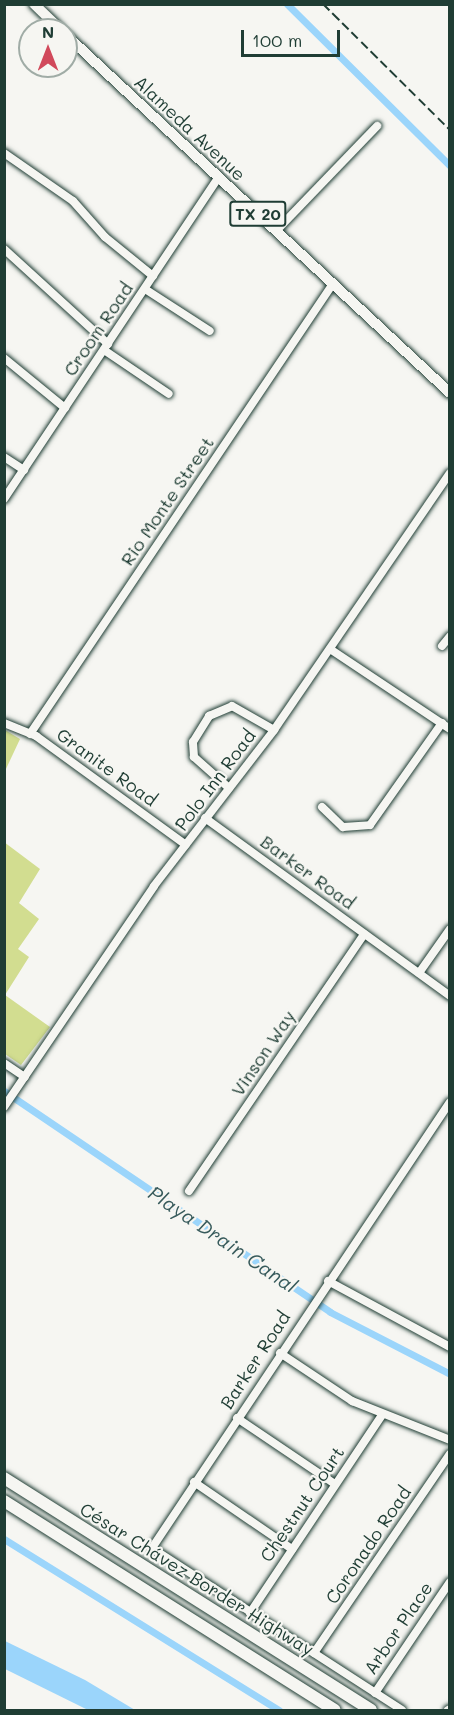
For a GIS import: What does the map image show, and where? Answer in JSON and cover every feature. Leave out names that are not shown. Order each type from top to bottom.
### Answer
[{"type":"highway","name":"César Chávez Border Highway","points":[[4,1478],[371,1710]]},
{"type":"highway","name":"César Chávez Border Highway","points":[[4,1501],[334,1710]]},
{"type":"main road","points":[[34,4],[49,18]]},
{"type":"main road","name":"Alameda Avenue","points":[[78,46],[450,393]]},
{"type":"street","points":[[276,231],[377,126]]},
{"type":"street","points":[[4,153],[73,201],[105,237],[153,276]]},
{"type":"street","name":"Croom Road","points":[[4,499],[219,177]]},
{"type":"street","points":[[4,249],[106,347],[169,394]]},
{"type":"street","name":"Rio Monte Street","points":[[30,734],[332,285]]},
{"type":"street","points":[[145,289],[210,331]]},
{"type":"street","points":[[4,358],[65,408]]},
{"type":"street","points":[[4,457],[24,470]]},
{"type":"street","name":"Polo Inn Road","points":[[5,1106],[205,818],[274,730],[450,472]]},
{"type":"street","points":[[442,646],[450,636]]},
{"type":"street","points":[[322,807],[343,827],[370,825],[446,726],[330,650]]},
{"type":"street","points":[[229,788],[194,757],[193,742],[209,716],[232,706],[274,730]]},
{"type":"street","name":"Granite Road","points":[[4,723],[30,734],[186,845]]},
{"type":"street","name":"Barker Road","points":[[205,818],[450,996]]},
{"type":"street","points":[[419,974],[450,929]]},
{"type":"street","name":"Vinson Way","points":[[189,1191],[364,934]]},
{"type":"street","points":[[4,1063],[25,1077]]},
{"type":"street","name":"Barker Road","points":[[250,1613],[152,1548],[309,1308],[450,1102]]},
{"type":"street","points":[[328,1281],[450,1347]]},
{"type":"street","points":[[280,1353],[336,1392],[382,1415],[450,1440]]},
{"type":"street","name":"Chestnut Court","points":[[250,1613],[382,1415]]},
{"type":"street","points":[[237,1418],[335,1484]]},
{"type":"street","name":"Coronado Road","points":[[314,1653],[450,1454]]},
{"type":"street","points":[[194,1482],[292,1549]]},
{"type":"street","name":"Arbor Place","points":[[375,1693],[450,1582]]},
{"type":"street","points":[[250,1613],[402,1710]]},
{"type":"green space","points":[[4,730],[20,739],[5,771]]},
{"type":"green space","points":[[4,842],[40,869],[19,903],[39,919],[18,949],[29,957],[5,995],[50,1027],[21,1065],[5,1054]]},
{"type":"water","points":[[5,1641],[85,1680],[135,1710],[88,1710],[5,1669]]},
{"type":"waterway","points":[[287,4],[450,166]]},
{"type":"waterway","name":"Playa Drain Canal","points":[[4,1091],[330,1312],[450,1374]]},
{"type":"waterway","points":[[4,1539],[279,1710]]},
{"type":"railway","points":[[323,4],[450,130]]}]
